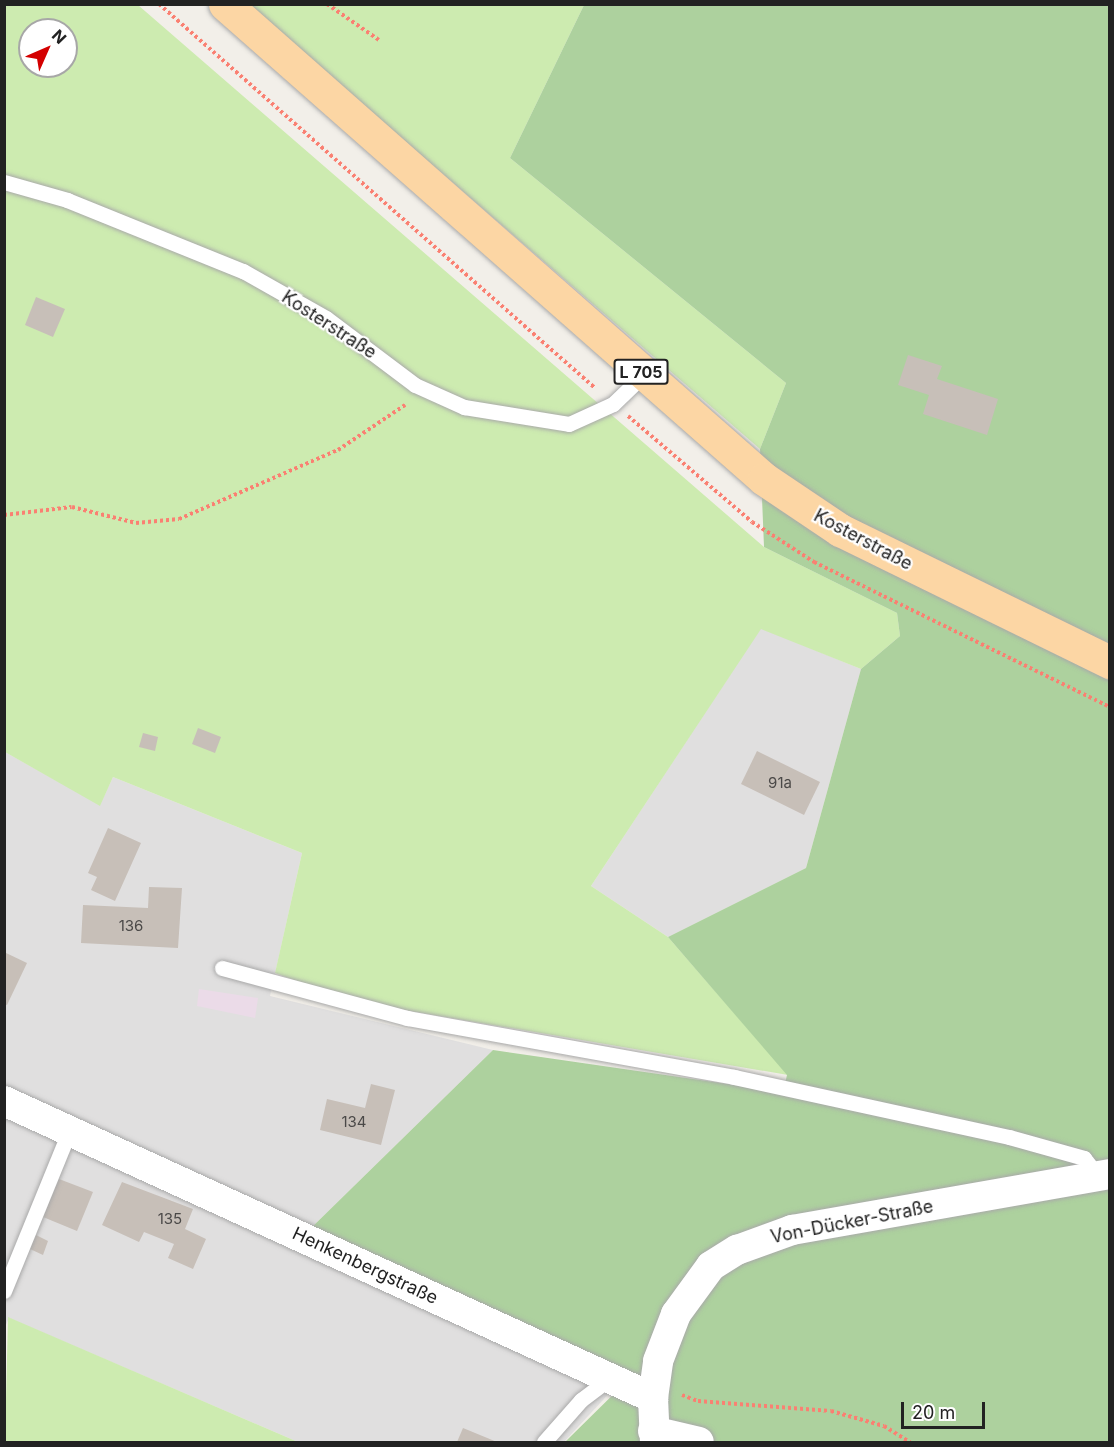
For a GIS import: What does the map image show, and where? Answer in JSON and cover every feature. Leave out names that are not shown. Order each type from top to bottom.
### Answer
[{"type":"main road","name":"Kosterstraße","points":[[225,4],[643,375],[802,507],[1110,662]]},
{"type":"street","name":"Henkenbergstraße","points":[[4,1101],[612,1377],[654,1392]]},
{"type":"street","name":"Von-Dücker-Straße","points":[[654,1392],[658,1361],[691,1288],[737,1250],[792,1230],[1104,1175]]},
{"type":"street","points":[[654,1392],[654,1437],[699,1443]]},
{"type":"lane","name":"Kosterstraße","points":[[4,182],[67,200],[243,271],[427,387],[464,407],[569,424],[613,404],[643,375]]},
{"type":"lane","points":[[222,968],[407,1018],[734,1077],[1009,1137],[1084,1158],[1104,1175]]},
{"type":"lane","points":[[4,1291],[69,1132]]},
{"type":"lane","points":[[544,1443],[581,1400],[612,1377]]},
{"type":"path","points":[[327,4],[379,40]]},
{"type":"path","points":[[4,514],[72,507],[136,523],[179,519],[338,450],[387,421],[427,387]]},
{"type":"path","points":[[654,1392],[698,1401],[831,1411],[884,1426],[910,1443]]},
{"type":"shaded area","points":[[761,628],[861,669],[806,868],[668,937],[591,886]]},
{"type":"shaded area","points":[[5,752],[100,805],[113,777],[302,853],[270,996],[493,1050],[308,1231],[5,1093]]},
{"type":"shaded area","points":[[199,989],[258,998],[255,1018],[197,1006]]},
{"type":"shaded area","points":[[5,1110],[616,1386],[564,1442],[298,1442],[9,1318],[5,1327]]},
{"type":"green space","points":[[5,5],[138,5],[764,547],[897,613],[900,636],[861,669],[761,629],[591,886],[668,937],[788,1075],[404,1010],[335,995],[275,973],[302,853],[113,777],[100,806],[5,752]]},
{"type":"green space","points":[[248,5],[584,5],[510,158],[786,383],[760,449]]},
{"type":"green space","points":[[584,5],[1109,5],[1109,1442],[565,1442],[633,1375],[308,1231],[493,1050],[783,1092],[787,1075],[668,937],[806,868],[861,669],[900,636],[897,613],[764,547],[760,449],[786,383],[510,158]]},
{"type":"green space","points":[[8,1317],[298,1442],[5,1442]]},
{"type":"building","points":[[36,297],[65,309],[53,337],[25,325]]},
{"type":"building","points":[[908,355],[942,366],[937,379],[998,399],[987,435],[923,414],[929,395],[898,385]]},
{"type":"building","points":[[198,728],[221,737],[215,753],[192,744]]},
{"type":"building","points":[[143,733],[158,737],[155,751],[139,747]]},
{"type":"building","points":[[757,751],[820,782],[804,815],[741,784]]},
{"type":"building","points":[[108,828],[141,843],[115,901],[91,890],[97,877],[88,873]]},
{"type":"building","points":[[149,887],[182,888],[178,948],[81,943],[83,905],[148,908]]},
{"type":"building","points":[[4,952],[27,963],[7,1005],[4,1004]]},
{"type":"building","points":[[371,1084],[395,1090],[381,1145],[320,1130],[327,1099],[365,1108]]},
{"type":"building","points":[[59,1179],[93,1192],[77,1231],[43,1217]]},
{"type":"building","points":[[122,1182],[193,1209],[185,1229],[206,1239],[193,1269],[168,1258],[174,1244],[144,1232],[139,1242],[102,1225]]},
{"type":"building","points":[[36,1235],[48,1241],[43,1255],[30,1249]]},
{"type":"building","points":[[463,1428],[497,1442],[457,1442]]}]
